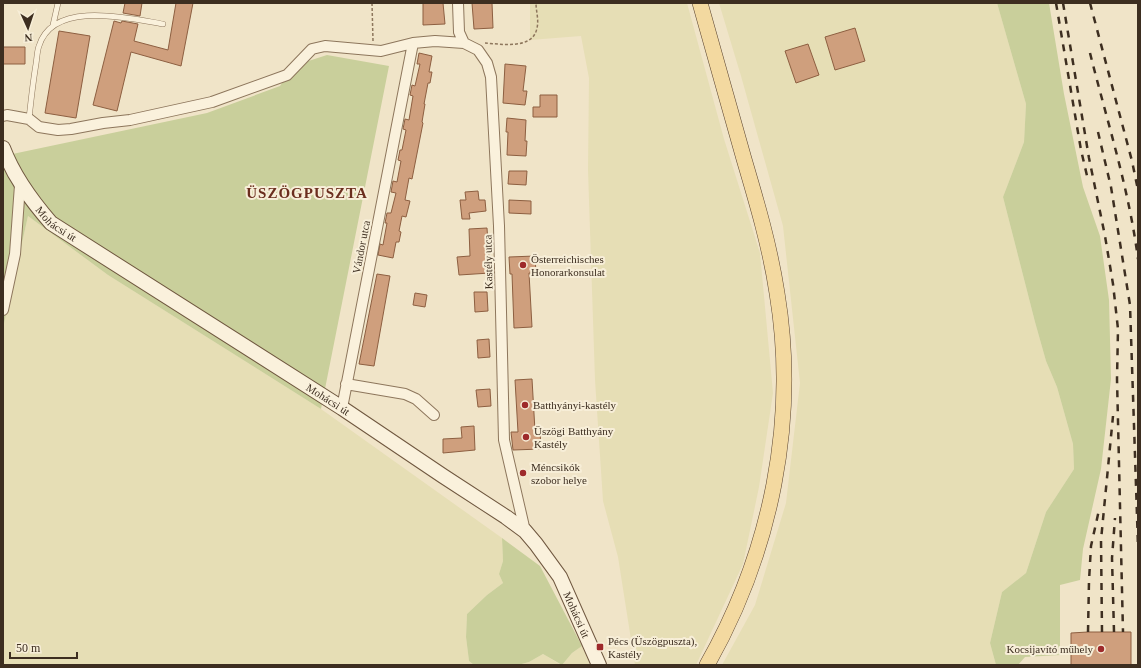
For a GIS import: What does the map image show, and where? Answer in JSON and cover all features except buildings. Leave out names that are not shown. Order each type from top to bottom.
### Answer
[{"type":"main road","points":[[700,3],[768,245],[780,310],[785,382],[783,426],[778,465],[764,527],[752,567],[738,604],[707,665]]},
{"type":"main road","name":"Mohácsi út","points":[[3,148],[17,179],[32,202],[51,223],[342,408],[525,531],[560,577],[599,665]]},
{"type":"street","points":[[3,116],[7,115],[29,119],[39,127],[58,130],[130,120],[212,102],[287,75],[312,49],[326,46],[381,51],[413,43],[435,41],[464,43],[459,32],[458,3]]},
{"type":"street","name":"Vándor utca","points":[[342,408],[413,43]]},
{"type":"street","name":"Kastély utca","points":[[464,43],[478,50],[487,63],[491,77],[499,226],[504,440],[525,531]]},
{"type":"street","points":[[3,310],[15,254],[17,179]]},
{"type":"street","points":[[346,384],[406,394],[416,399],[434,415]]},
{"type":"lane","points":[[53,25],[58,3]]},
{"type":"lane","points":[[29,119],[38,46],[46,32],[53,25],[65,19],[89,16],[115,16],[163,24]]},
{"type":"path","points":[[372,3],[373,51]]},
{"type":"path","points":[[464,43],[516,44],[530,40],[537,29],[536,3]]},
{"type":"shaded area","points":[[530,3],[687,3],[724,139],[760,253],[773,393],[759,487],[743,564],[696,665],[635,665],[618,557],[603,501],[595,380],[588,170],[589,78],[581,36],[530,40]]},
{"type":"shaded area","points":[[719,3],[997,3],[1026,104],[1024,142],[1003,197],[1046,361],[1057,387],[1073,444],[1074,469],[1046,512],[1026,573],[1002,592],[990,643],[996,665],[722,665],[755,605],[786,503],[800,383],[783,226]]},
{"type":"shaded area","points":[[28,216],[108,275],[321,409],[502,538],[503,561],[499,574],[503,583],[487,595],[467,614],[466,637],[469,661],[474,665],[3,665],[3,328]]},
{"type":"shaded area","points":[[582,646],[590,665],[562,665],[572,653]]},
{"type":"shaded area","points":[[543,654],[561,665],[518,665],[529,662]]},
{"type":"green space","points":[[997,3],[1049,3],[1064,94],[1083,187],[1100,236],[1109,300],[1111,379],[1101,469],[1083,549],[1080,580],[1060,585],[1060,655],[1025,657],[1018,665],[996,665],[990,643],[1002,592],[1026,573],[1046,512],[1074,469],[1073,444],[1057,387],[1046,361],[1003,197],[1024,142],[1026,104]]},
{"type":"green space","points":[[327,55],[389,66],[321,409],[108,275],[28,216],[3,328],[3,156],[207,113],[280,86],[293,66]]},
{"type":"green space","points":[[502,538],[540,566],[582,646],[572,653],[562,665],[543,654],[529,662],[518,665],[474,665],[469,661],[466,637],[467,614],[487,595],[503,583],[499,574],[503,561]]},
{"type":"railway","points":[[1056,3],[1081,150],[1088,180]]},
{"type":"railway","points":[[1063,3],[1089,158],[1105,236],[1113,284],[1118,329],[1117,379],[1123,632]]},
{"type":"railway","points":[[1090,3],[1132,161],[1138,190]]},
{"type":"railway","points":[[1090,53],[1117,155],[1129,207],[1138,259]]},
{"type":"railway","points":[[1098,132],[1111,187],[1130,305],[1138,546]]},
{"type":"railway","points":[[1102,632],[1101,540],[1113,416]]},
{"type":"railway","points":[[1088,632],[1091,546],[1099,510]]},
{"type":"railway","points":[[1114,632],[1112,558],[1115,518]]},
{"type":"place","name":"Österreichisches Honorarkonsulat","points":[[523,265]]},
{"type":"place","name":"Batthyányi-kastély","points":[[525,405]]},
{"type":"place","name":"Üszögi Batthyány Kastély","points":[[526,437]]},
{"type":"place","name":"Méncsikók szobor helye","points":[[523,473]]},
{"type":"place","name":"Pécs (Üszögpuszta), Kastély","points":[[600,647]]},
{"type":"place","name":"Kocsijavító műhely","points":[[1101,649]]},
{"type":"district","name":"ÜSZÖGPUSZTA","points":[[307,193]]}]
